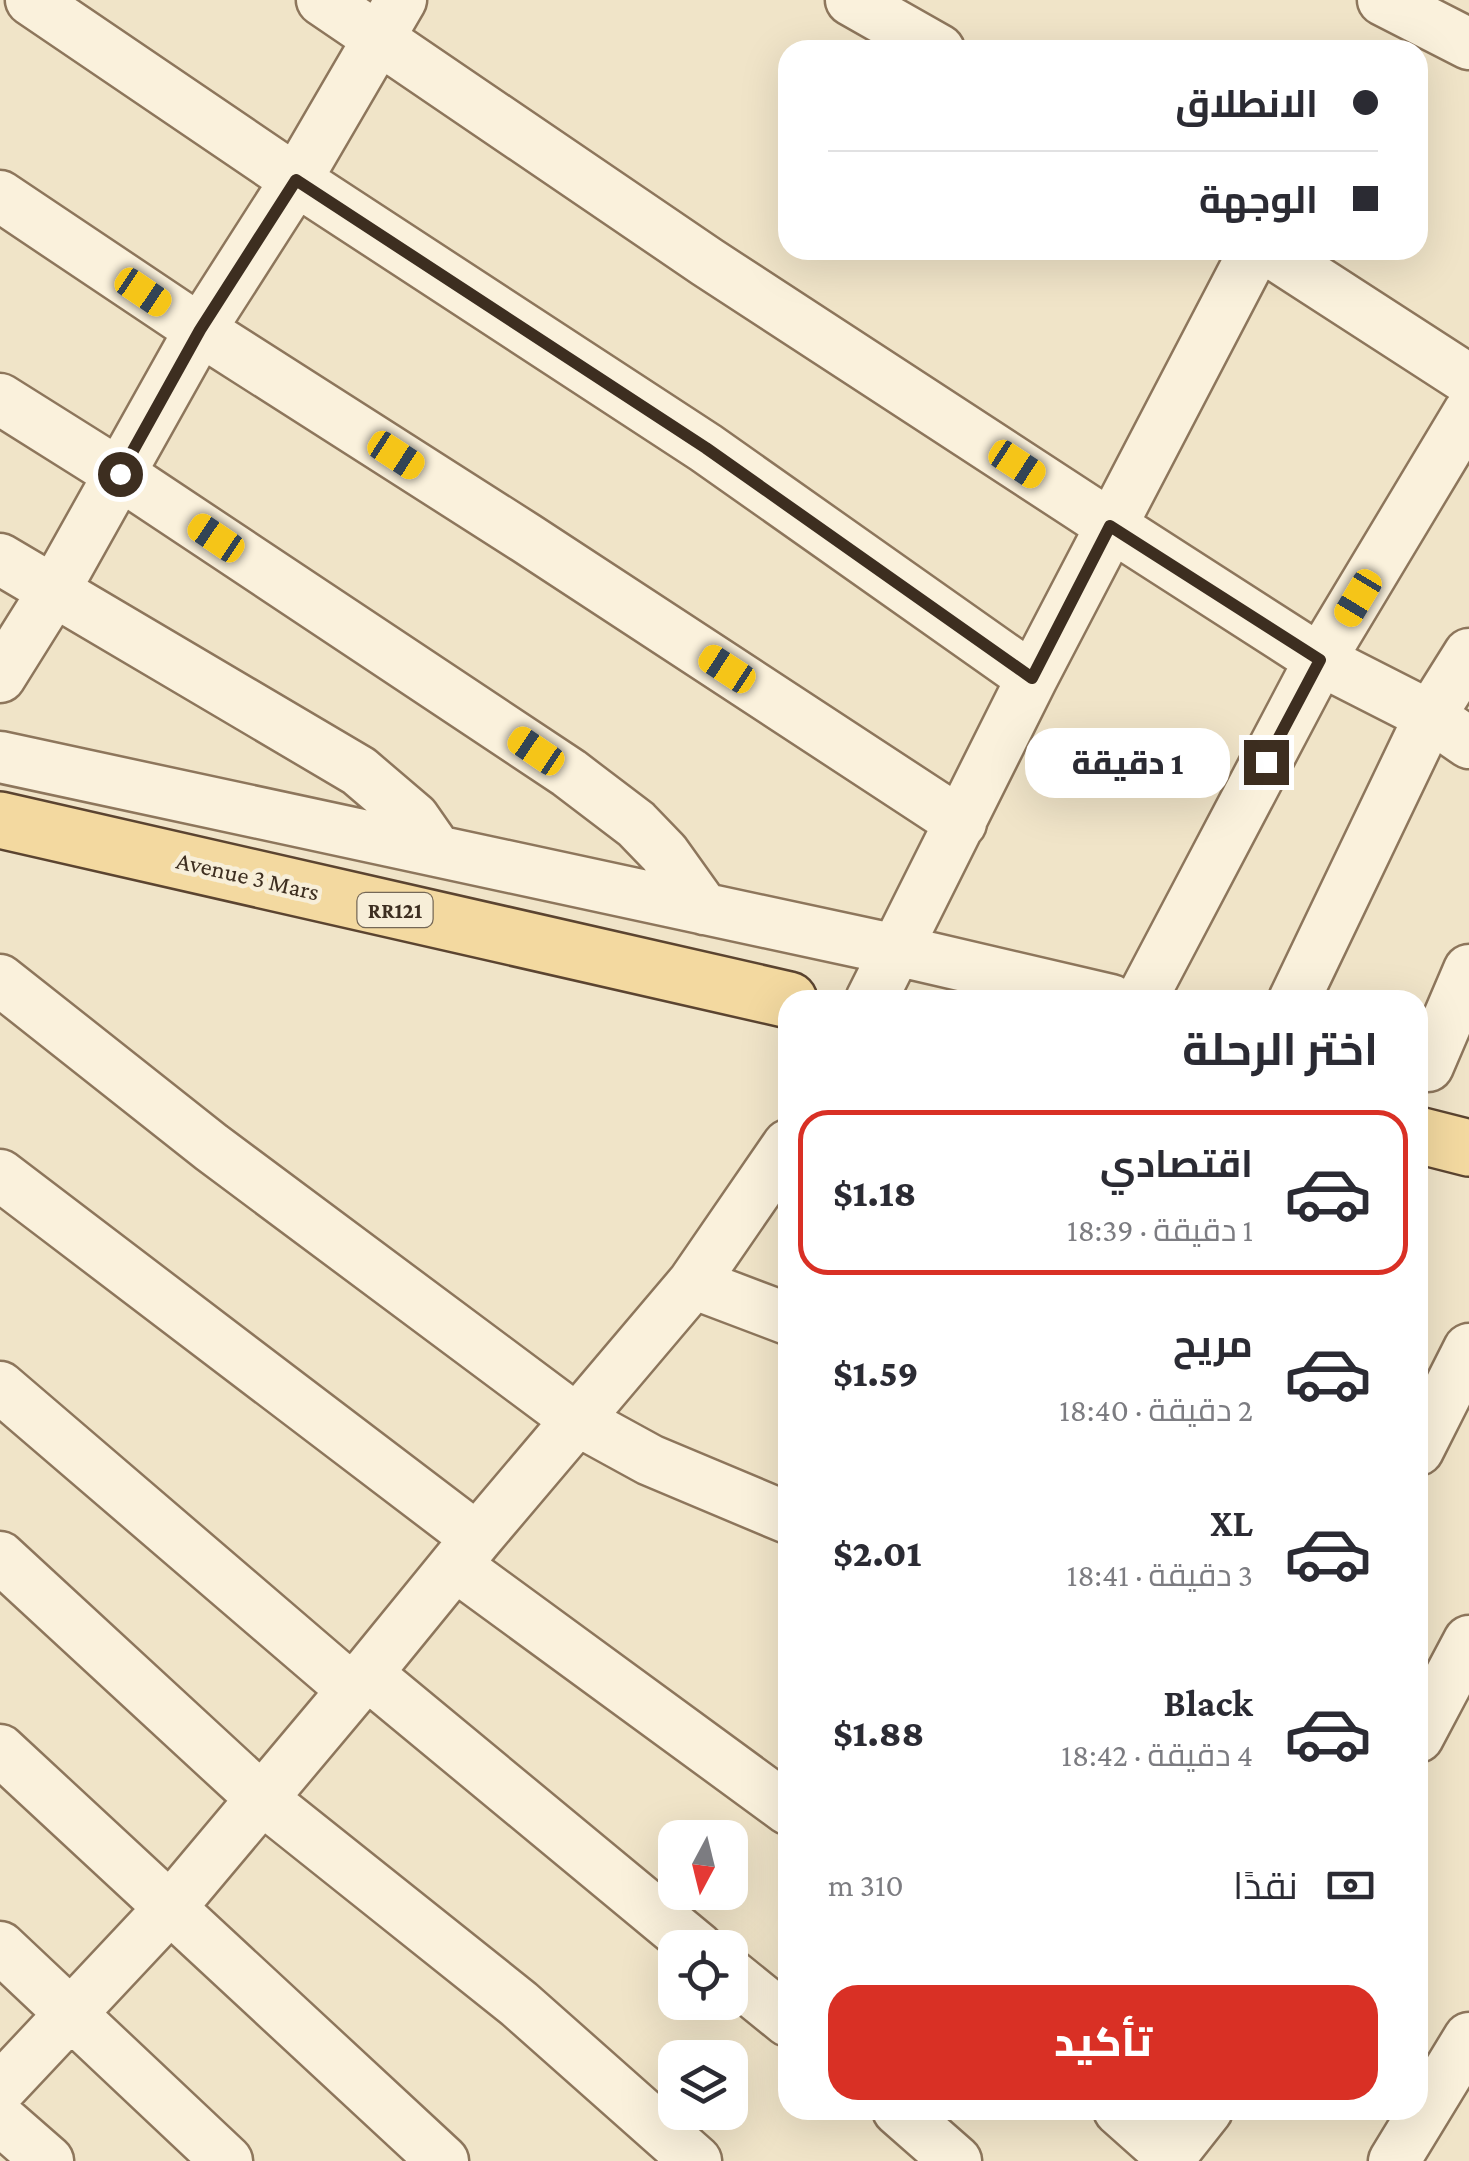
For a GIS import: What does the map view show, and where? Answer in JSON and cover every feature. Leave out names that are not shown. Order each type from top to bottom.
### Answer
[{"type":"main road","name":"Avenue 3 Mars","points":[[0,820],[778,997]]},
{"type":"main road","points":[[1428,1138],[1469,1148]]},
{"type":"street","points":[[31,0],[296,180],[706,448],[1032,678]]},
{"type":"street","points":[[322,0],[390,19],[707,262],[1320,660],[1449,729]]},
{"type":"street","points":[[851,0],[921,40]]},
{"type":"street","points":[[1383,0],[1469,44]]},
{"type":"street","points":[[0,677],[55,589],[200,330],[296,180],[390,19]]},
{"type":"street","points":[[0,196],[961,823]]},
{"type":"street","points":[[876,990],[1032,678],[1250,260]]},
{"type":"street","points":[[1283,260],[1469,380]]},
{"type":"street","points":[[0,399],[120,474],[568,772],[636,824],[664,853],[704,910]]},
{"type":"street","points":[[1145,990],[1320,660],[1469,412]]},
{"type":"street","points":[[0,558],[359,771],[414,818],[438,851]]},
{"type":"street","points":[[1300,990],[1449,729],[1469,654]]},
{"type":"street","points":[[0,757],[1069,990]]},
{"type":"street","points":[[1438,1069],[1469,970]]},
{"type":"street","points":[[0,980],[212,1147],[578,1420],[650,1460],[778,1514]]},
{"type":"street","points":[[0,2089],[169,1909],[360,1682],[693,1283],[778,1160]]},
{"type":"street","points":[[0,1175],[778,1801]]},
{"type":"street","points":[[693,1283],[778,1315]]},
{"type":"street","points":[[1428,1430],[1469,1349]]},
{"type":"street","points":[[0,1388],[360,1682],[675,1930]]},
{"type":"street","points":[[0,1557],[262,1798],[518,2004],[696,2161]]},
{"type":"street","points":[[1428,1718],[1469,1642]]},
{"type":"street","points":[[0,1750],[443,2161]]},
{"type":"street","points":[[0,1947],[227,2161]]},
{"type":"street","points":[[748,1989],[778,2013]]},
{"type":"street","points":[[1428,2105],[1469,2038]]},
{"type":"street","points":[[0,2119],[48,2161]]},
{"type":"street","points":[[1130,2120],[1176,2157],[1200,2120]]},
{"type":"street","points":[[1394,2161],[1419,2120]]},
{"type":"route","points":[[120,474],[200,330],[296,180],[706,448],[1032,678],[1110,526],[1320,660],[1266,762]]}]
